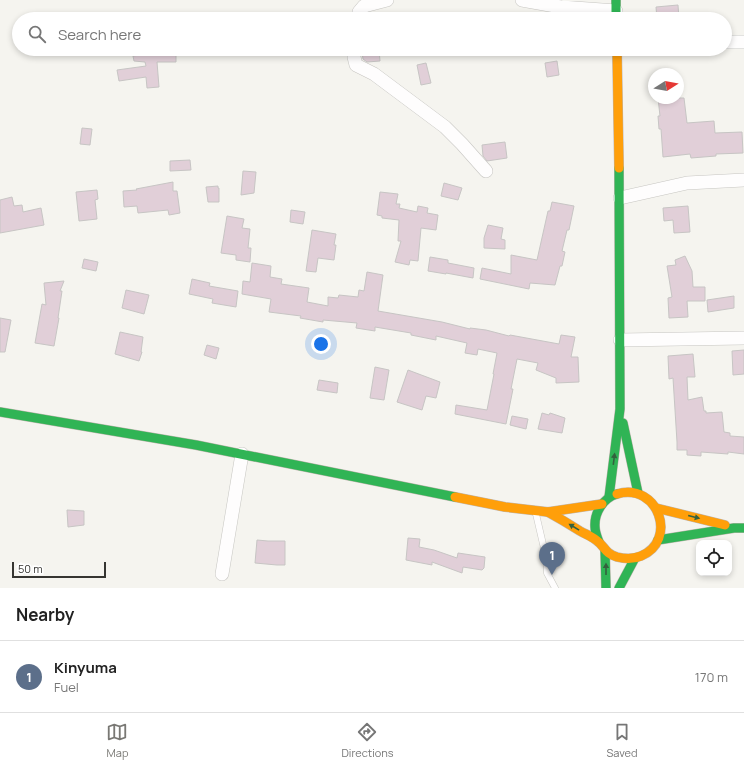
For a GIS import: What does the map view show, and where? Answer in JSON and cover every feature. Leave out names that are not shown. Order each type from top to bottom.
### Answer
[{"type":"main road","points":[[606,501],[620,409],[620,198],[617,56]]},
{"type":"main road","points":[[620,409],[638,493]]},
{"type":"main road","points":[[0,412],[196,445],[505,507],[548,512],[606,501]]},
{"type":"main road","points":[[548,512],[599,542],[614,556],[624,558],[635,558],[644,555],[652,548],[658,540],[661,530],[661,518],[649,499],[638,493],[618,493],[606,501],[597,512],[595,532],[599,542]]},
{"type":"main road","points":[[656,508],[734,528]]},
{"type":"main road","points":[[658,540],[734,528],[744,528]]},
{"type":"main road","points":[[606,550],[606,588]]},
{"type":"main road","points":[[619,588],[635,558]]},
{"type":"street","points":[[359,12],[364,6],[387,0]]},
{"type":"street","points":[[522,0],[561,7],[616,10]]},
{"type":"street","points":[[732,42],[744,42]]},
{"type":"street","points":[[354,56],[356,65],[374,74],[445,126],[486,171]]},
{"type":"street","points":[[620,198],[687,183],[744,180]]},
{"type":"street","points":[[620,340],[744,338]]},
{"type":"street","points":[[222,574],[242,454]]},
{"type":"lane","points":[[535,510],[546,557],[547,573],[555,588]]},
{"type":"building","points":[[678,5],[678,12],[656,12],[656,7]]},
{"type":"building","points":[[133,56],[176,56],[176,62],[157,62],[159,87],[147,88],[146,77],[119,81],[117,70],[146,66],[145,62],[134,61]]},
{"type":"building","points":[[363,56],[380,56],[380,61],[367,62],[363,59]]},
{"type":"building","points":[[557,61],[559,75],[547,77],[545,63]]},
{"type":"building","points":[[426,63],[431,83],[421,85],[417,65]]},
{"type":"building","points":[[684,98],[687,123],[714,121],[715,133],[742,132],[743,153],[716,154],[716,156],[691,158],[690,154],[663,157],[661,129],[659,129],[658,116],[660,116],[659,104],[684,104]]},
{"type":"building","points":[[82,128],[92,129],[90,145],[80,144]]},
{"type":"building","points":[[505,142],[507,158],[487,161],[483,156],[482,145]]},
{"type":"building","points":[[190,160],[191,170],[170,171],[170,161]]},
{"type":"building","points":[[243,171],[256,172],[254,193],[241,195]]},
{"type":"building","points":[[173,182],[173,191],[177,191],[180,213],[169,215],[168,210],[138,213],[137,206],[124,207],[123,191],[137,190],[136,189]]},
{"type":"building","points":[[444,183],[462,188],[458,200],[441,196]]},
{"type":"building","points":[[218,186],[219,202],[208,202],[206,187]]},
{"type":"building","points":[[97,190],[98,199],[95,200],[97,219],[79,221],[76,192]]},
{"type":"building","points":[[380,192],[398,194],[396,204],[400,204],[399,208],[417,212],[418,206],[428,208],[427,213],[438,215],[436,230],[421,228],[418,261],[410,260],[409,265],[395,262],[401,241],[398,241],[399,220],[382,218],[382,216],[377,215]]},
{"type":"building","points":[[12,197],[14,206],[22,205],[23,212],[41,208],[44,225],[0,233],[0,200]]},
{"type":"building","points":[[552,202],[574,206],[569,230],[567,230],[562,251],[565,252],[562,266],[560,266],[555,285],[530,283],[529,289],[480,279],[482,268],[511,274],[511,255],[537,260],[548,211],[550,211]]},
{"type":"building","points":[[688,206],[690,232],[674,233],[673,220],[664,221],[663,208]]},
{"type":"building","points":[[291,210],[305,212],[303,224],[290,222]]},
{"type":"building","points":[[227,216],[244,219],[242,228],[250,229],[248,248],[251,248],[250,262],[236,260],[236,255],[221,253]]},
{"type":"building","points":[[488,225],[503,228],[501,239],[505,240],[505,249],[484,248],[484,238]]},
{"type":"building","points":[[312,230],[336,234],[334,260],[318,258],[316,272],[306,271]]},
{"type":"building","points":[[685,256],[692,271],[693,287],[705,287],[705,301],[687,301],[688,317],[669,318],[668,298],[672,297],[667,266],[676,265],[675,260]]},
{"type":"building","points":[[430,257],[448,260],[448,263],[474,268],[473,278],[428,271]]},
{"type":"building","points":[[84,259],[98,262],[96,271],[82,268]]},
{"type":"building","points":[[252,263],[271,266],[270,277],[282,279],[281,284],[309,288],[307,302],[328,306],[328,297],[338,298],[339,295],[358,297],[359,290],[364,291],[367,272],[383,275],[378,311],[442,322],[470,329],[486,330],[509,336],[559,344],[561,335],[575,337],[571,357],[578,357],[579,382],[556,383],[556,378],[536,370],[538,363],[517,359],[506,424],[455,414],[456,405],[487,410],[497,353],[478,349],[477,355],[465,353],[467,343],[436,336],[436,340],[411,335],[411,333],[375,327],[375,331],[356,328],[357,323],[323,320],[323,322],[300,318],[301,316],[269,312],[271,299],[242,294],[243,281],[250,282]]},
{"type":"building","points":[[192,279],[210,283],[209,286],[238,291],[236,307],[212,303],[213,299],[189,294]]},
{"type":"building","points":[[64,281],[60,291],[62,291],[54,346],[35,343],[42,304],[46,305],[44,283]]},
{"type":"building","points":[[126,290],[149,295],[144,314],[122,308]]},
{"type":"building","points":[[734,296],[734,308],[708,312],[707,300]]},
{"type":"building","points":[[0,318],[11,320],[5,352],[0,352]]},
{"type":"building","points":[[120,332],[143,337],[142,352],[139,361],[115,354]]},
{"type":"building","points":[[207,345],[219,348],[216,359],[204,355]]},
{"type":"building","points":[[744,350],[744,374],[733,375],[732,351]]},
{"type":"building","points":[[693,354],[695,377],[687,377],[688,400],[702,397],[704,411],[706,411],[706,413],[722,412],[724,432],[730,433],[730,436],[744,437],[744,454],[728,452],[728,454],[701,452],[701,456],[687,455],[687,450],[677,450],[673,378],[669,379],[668,356]]},
{"type":"building","points":[[375,367],[389,370],[384,400],[370,398]]},
{"type":"building","points":[[408,370],[440,382],[436,398],[426,396],[422,410],[397,402]]},
{"type":"building","points":[[319,380],[338,383],[337,393],[317,390]]},
{"type":"building","points":[[542,413],[549,415],[550,413],[565,418],[562,433],[538,429]]},
{"type":"building","points":[[512,416],[528,419],[526,429],[510,425]]},
{"type":"building","points":[[67,510],[84,511],[84,525],[68,527]]},
{"type":"building","points":[[408,538],[420,539],[419,547],[434,550],[457,558],[458,553],[485,557],[484,568],[482,570],[463,567],[462,573],[432,562],[432,565],[406,560]]},
{"type":"building","points":[[257,540],[285,541],[285,565],[255,563]]},
{"type":"traffic: fast","points":[[616,0],[616,12]]},
{"type":"traffic: fast","points":[[609,497],[620,409],[619,168]]},
{"type":"traffic: fast","points":[[0,412],[196,445],[455,497]]},
{"type":"traffic: fast","points":[[623,423],[638,493]]},
{"type":"traffic: fast","points":[[599,542],[595,527],[596,516],[600,507],[608,499],[617,494]]},
{"type":"traffic: fast","points":[[658,540],[734,528],[744,528]]},
{"type":"traffic: fast","points":[[605,550],[606,588]]},
{"type":"traffic: fast","points":[[619,588],[635,558]]},
{"type":"traffic: slow","points":[[617,56],[619,168]]},
{"type":"traffic: slow","points":[[548,512],[599,542],[607,551],[617,557],[632,558],[641,556],[652,549],[659,538],[661,527],[659,515],[653,504],[644,497],[632,493],[617,494]]},
{"type":"traffic: slow","points":[[455,497],[505,507],[548,512],[602,504]]},
{"type":"traffic: slow","points":[[656,508],[725,525]]},
{"type":"place","name":"Kinyuma","points":[[552,575]]}]
